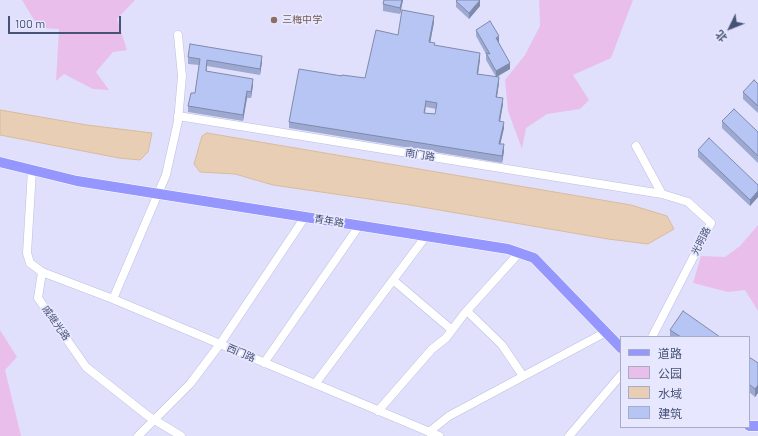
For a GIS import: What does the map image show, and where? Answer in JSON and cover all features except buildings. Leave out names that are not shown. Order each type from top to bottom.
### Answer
[{"type":"main road","name":"青年路","points":[[0,162],[77,181],[508,249],[534,258],[620,347]]},
{"type":"street","points":[[113,299],[166,175],[178,119],[182,76],[178,35]]},
{"type":"street","name":"南门路","points":[[178,119],[662,194]]},
{"type":"street","points":[[636,146],[662,194]]},
{"type":"street","points":[[32,170],[27,258],[30,263],[42,272]]},
{"type":"street","name":"光明路","points":[[653,336],[710,223],[688,202],[662,194]]},
{"type":"street","points":[[138,436],[190,384],[220,344],[306,217]]},
{"type":"street","points":[[264,363],[359,226]]},
{"type":"street","points":[[315,384],[426,236]]},
{"type":"street","points":[[378,411],[432,349],[446,338],[467,311],[519,253]]},
{"type":"street","name":"西门路","points":[[42,272],[113,299],[439,436]]},
{"type":"street","name":"戚继光路","points":[[42,272],[38,298],[86,367],[155,420],[181,436]]},
{"type":"street","points":[[393,280],[452,330]]},
{"type":"street","points":[[467,311],[502,345],[523,376]]},
{"type":"street","points":[[429,432],[449,416],[606,332]]},
{"type":"street","points":[[568,436],[620,376]]},
{"type":"green space","points":[[22,0],[135,0],[117,19],[127,50],[113,52],[96,72],[109,90],[93,89],[64,74],[56,81],[59,29],[39,28]]},
{"type":"green space","points":[[539,0],[633,0],[611,58],[573,75],[589,100],[580,109],[547,114],[526,128],[522,149],[508,111],[505,80],[525,55],[540,26]]},
{"type":"green space","points":[[758,225],[758,311],[745,290],[728,292],[693,283],[701,256],[725,257],[740,246]]},
{"type":"green space","points":[[0,330],[17,357],[5,370],[21,436],[0,436]]},
{"type":"water","points":[[0,110],[87,125],[152,133],[148,152],[140,160],[119,158],[0,135]]},
{"type":"water","points":[[207,133],[631,205],[667,216],[674,229],[648,244],[608,239],[410,205],[273,185],[235,174],[200,172],[194,164],[202,136]]},
{"type":"place","name":"三梅中学","points":[[274,20]]}]
